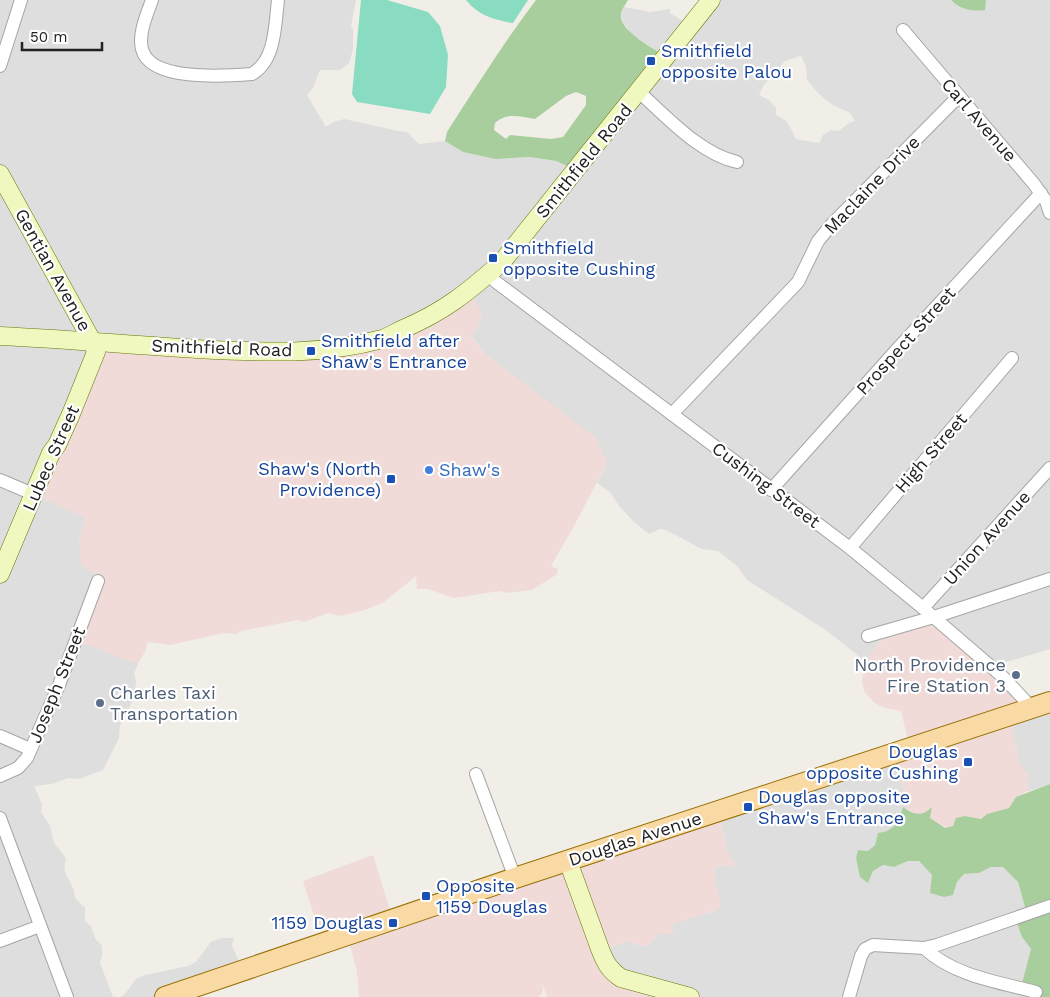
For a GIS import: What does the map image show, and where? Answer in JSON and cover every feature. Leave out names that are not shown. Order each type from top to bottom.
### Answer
[{"type":"main road","name":"Smithfield Road","points":[[0,336],[223,350],[289,352],[331,349],[383,338],[421,322],[464,296],[502,262],[711,0]]},
{"type":"main road","name":"Gentian Avenue","points":[[0,174],[92,341]]},
{"type":"main road","name":"Lubec Street","points":[[0,574],[96,352],[92,341]]},
{"type":"main road","name":"Douglas Avenue","points":[[165,997],[515,878],[1041,705]]},
{"type":"main road","points":[[568,861],[606,963],[612,972],[621,978],[690,997]]},
{"type":"street","points":[[0,66],[21,0]]},
{"type":"street","points":[[152,0],[140,40],[145,56],[158,66],[192,76],[204,76],[252,74],[259,70],[267,58],[270,49],[278,0]]},
{"type":"street","name":"Carl Avenue","points":[[903,30],[1041,193],[1050,213]]},
{"type":"street","points":[[639,92],[708,151],[725,160],[737,162]]},
{"type":"street","name":"Maclaine Drive","points":[[672,414],[798,282],[818,241],[832,224],[958,96]]},
{"type":"street","name":"Prospect Street","points":[[771,490],[1041,193]]},
{"type":"street","name":"Cushing Street","points":[[489,274],[496,282],[577,344],[850,548],[923,608],[1003,678],[1041,705]]},
{"type":"street","name":"High Street","points":[[850,548],[1012,358]]},
{"type":"street","name":"Union Avenue","points":[[923,608],[1050,468]]},
{"type":"street","points":[[0,480],[33,494]]},
{"type":"street","points":[[868,636],[934,618],[1050,579]]},
{"type":"street","name":"Joseph Street","points":[[0,776],[22,764],[30,749],[59,685],[98,581]]},
{"type":"street","points":[[0,736],[30,749]]},
{"type":"street","points":[[476,774],[515,878]]},
{"type":"street","points":[[0,818],[67,997]]},
{"type":"street","points":[[849,997],[861,956],[865,949],[873,945],[924,948],[948,942],[1050,906]]},
{"type":"street","points":[[0,941],[40,926]]},
{"type":"street","points":[[924,948],[932,956],[968,974],[1036,992]]},
{"type":"shaded area","points":[[0,0],[356,0],[351,26],[353,30],[353,50],[349,63],[340,70],[320,70],[313,88],[307,95],[326,127],[344,119],[407,132],[419,144],[445,141],[463,152],[495,159],[530,157],[556,161],[578,171],[665,56],[633,35],[621,17],[624,7],[650,12],[670,9],[670,13],[687,24],[709,0],[951,0],[953,3],[984,10],[986,0],[1050,0],[1050,649],[993,666],[887,630],[866,662],[826,630],[747,580],[737,566],[718,551],[702,549],[666,530],[660,529],[649,534],[634,522],[620,507],[610,492],[597,483],[607,463],[485,354],[471,336],[478,327],[481,315],[82,515],[86,518],[79,540],[99,577],[78,641],[138,664],[134,673],[136,681],[134,698],[120,726],[119,738],[103,770],[79,779],[68,778],[51,784],[34,786],[42,804],[41,812],[50,826],[54,843],[66,858],[64,870],[74,890],[75,898],[85,908],[85,921],[91,926],[95,938],[102,946],[100,963],[113,997],[0,997]],"holes":[[[801,56],[806,66],[807,80],[818,93],[831,104],[850,113],[855,121],[839,131],[831,130],[823,135],[819,143],[796,139],[785,120],[776,115],[776,108],[769,100],[759,95],[763,86],[785,61]]]},
{"type":"shaded area","points":[[471,294],[483,314],[481,315],[478,327],[471,337],[485,354],[596,438],[607,463],[551,566],[558,569],[556,575],[532,590],[506,593],[500,591],[453,598],[428,589],[417,589],[416,576],[384,602],[365,610],[341,616],[328,613],[304,622],[298,620],[241,631],[236,634],[224,633],[170,645],[147,642],[146,650],[138,664],[77,641],[99,577],[81,565],[79,540],[86,518],[36,496],[101,342],[301,347],[385,331]]},
{"type":"shaded area","points":[[927,612],[1029,706],[1009,715],[1018,763],[1029,775],[1026,782],[1028,789],[1026,792],[1016,797],[1009,808],[987,814],[981,819],[965,816],[953,826],[945,828],[930,818],[931,808],[926,813],[917,814],[906,810],[908,803],[892,752],[909,745],[901,711],[884,708],[873,702],[864,691],[862,680],[866,662],[887,630]]},
{"type":"shaded area","points":[[1050,700],[1050,784],[1026,792],[1028,789],[1018,763],[1017,750],[1008,715]]},
{"type":"shaded area","points":[[892,752],[908,803],[906,810],[903,807],[897,823],[868,851],[858,850],[856,858],[860,873],[869,878],[873,871],[883,865],[894,867],[908,861],[919,861],[953,894],[957,882],[964,874],[979,873],[991,867],[1003,866],[1018,882],[1026,912],[1022,937],[1031,949],[1022,982],[1043,989],[1039,997],[646,997],[650,988],[627,977],[604,949],[630,941],[639,946],[652,942],[658,934],[672,924],[717,910],[721,905],[714,884],[716,878],[713,869],[721,865],[732,867],[735,865],[726,850],[718,812]]},
{"type":"shaded area","points":[[718,812],[726,850],[736,865],[732,867],[721,865],[713,869],[716,878],[714,884],[717,888],[721,905],[717,910],[672,924],[674,931],[671,934],[658,934],[652,942],[644,946],[639,946],[630,941],[604,949],[608,963],[650,988],[646,997],[547,997],[542,983],[543,991],[539,997],[359,997],[357,971],[348,938]]},
{"type":"shaded area","points":[[373,855],[390,910],[319,931],[303,881]]},
{"type":"shaded area","points":[[221,938],[234,938],[232,946],[240,964],[159,997],[121,997],[136,979],[145,975],[188,966],[196,962],[211,942]]},
{"type":"green space","points":[[361,0],[387,0],[428,12],[440,26],[448,55],[446,87],[430,114],[357,102],[352,94]]},
{"type":"green space","points":[[466,0],[528,0],[513,23],[482,14]]},
{"type":"green space","points":[[536,0],[628,0],[621,13],[623,24],[633,35],[665,56],[578,171],[556,161],[530,157],[495,159],[463,152],[445,141],[447,132]],"holes":[[[576,92],[586,96],[586,105],[563,137],[551,139],[510,135],[506,139],[494,130],[495,123],[504,117],[514,116],[535,119],[566,96]]]},
{"type":"green space","points":[[951,0],[986,0],[985,10],[966,9],[958,6]]},
{"type":"green space","points":[[1050,784],[1050,997],[1039,997],[1042,989],[1022,983],[1031,949],[1022,937],[1015,917],[1026,911],[1018,882],[1003,867],[991,867],[979,873],[964,874],[957,882],[953,895],[944,897],[930,893],[932,875],[919,861],[908,861],[894,867],[883,865],[873,871],[868,883],[860,877],[856,858],[858,850],[868,851],[875,845],[878,833],[884,832],[895,825],[903,807],[910,812],[921,814],[932,807],[930,818],[945,828],[953,826],[956,818],[965,816],[981,819],[987,814],[1009,808],[1016,797]]},
{"type":"place","name":"Smithfield opposite Palou","points":[[651,61]]},
{"type":"place","name":"Smithfield opposite Cushing","points":[[493,258]]},
{"type":"place","name":"Smithfield after Shaw's Entrance","points":[[311,351]]},
{"type":"place","name":"Shaw's","points":[[429,470]]},
{"type":"place","name":"Shaw's (North Providence)","points":[[391,479]]},
{"type":"place","name":"North Providence Fire Station 3","points":[[1016,675]]},
{"type":"place","name":"Charles Taxi Transportation","points":[[100,703]]},
{"type":"place","name":"Douglas opposite Cushing","points":[[968,762]]},
{"type":"place","name":"Douglas opposite Shaw's Entrance","points":[[748,807]]},
{"type":"place","name":"Opposite 1159 Douglas","points":[[426,896]]},
{"type":"place","name":"1159 Douglas","points":[[393,923]]}]
